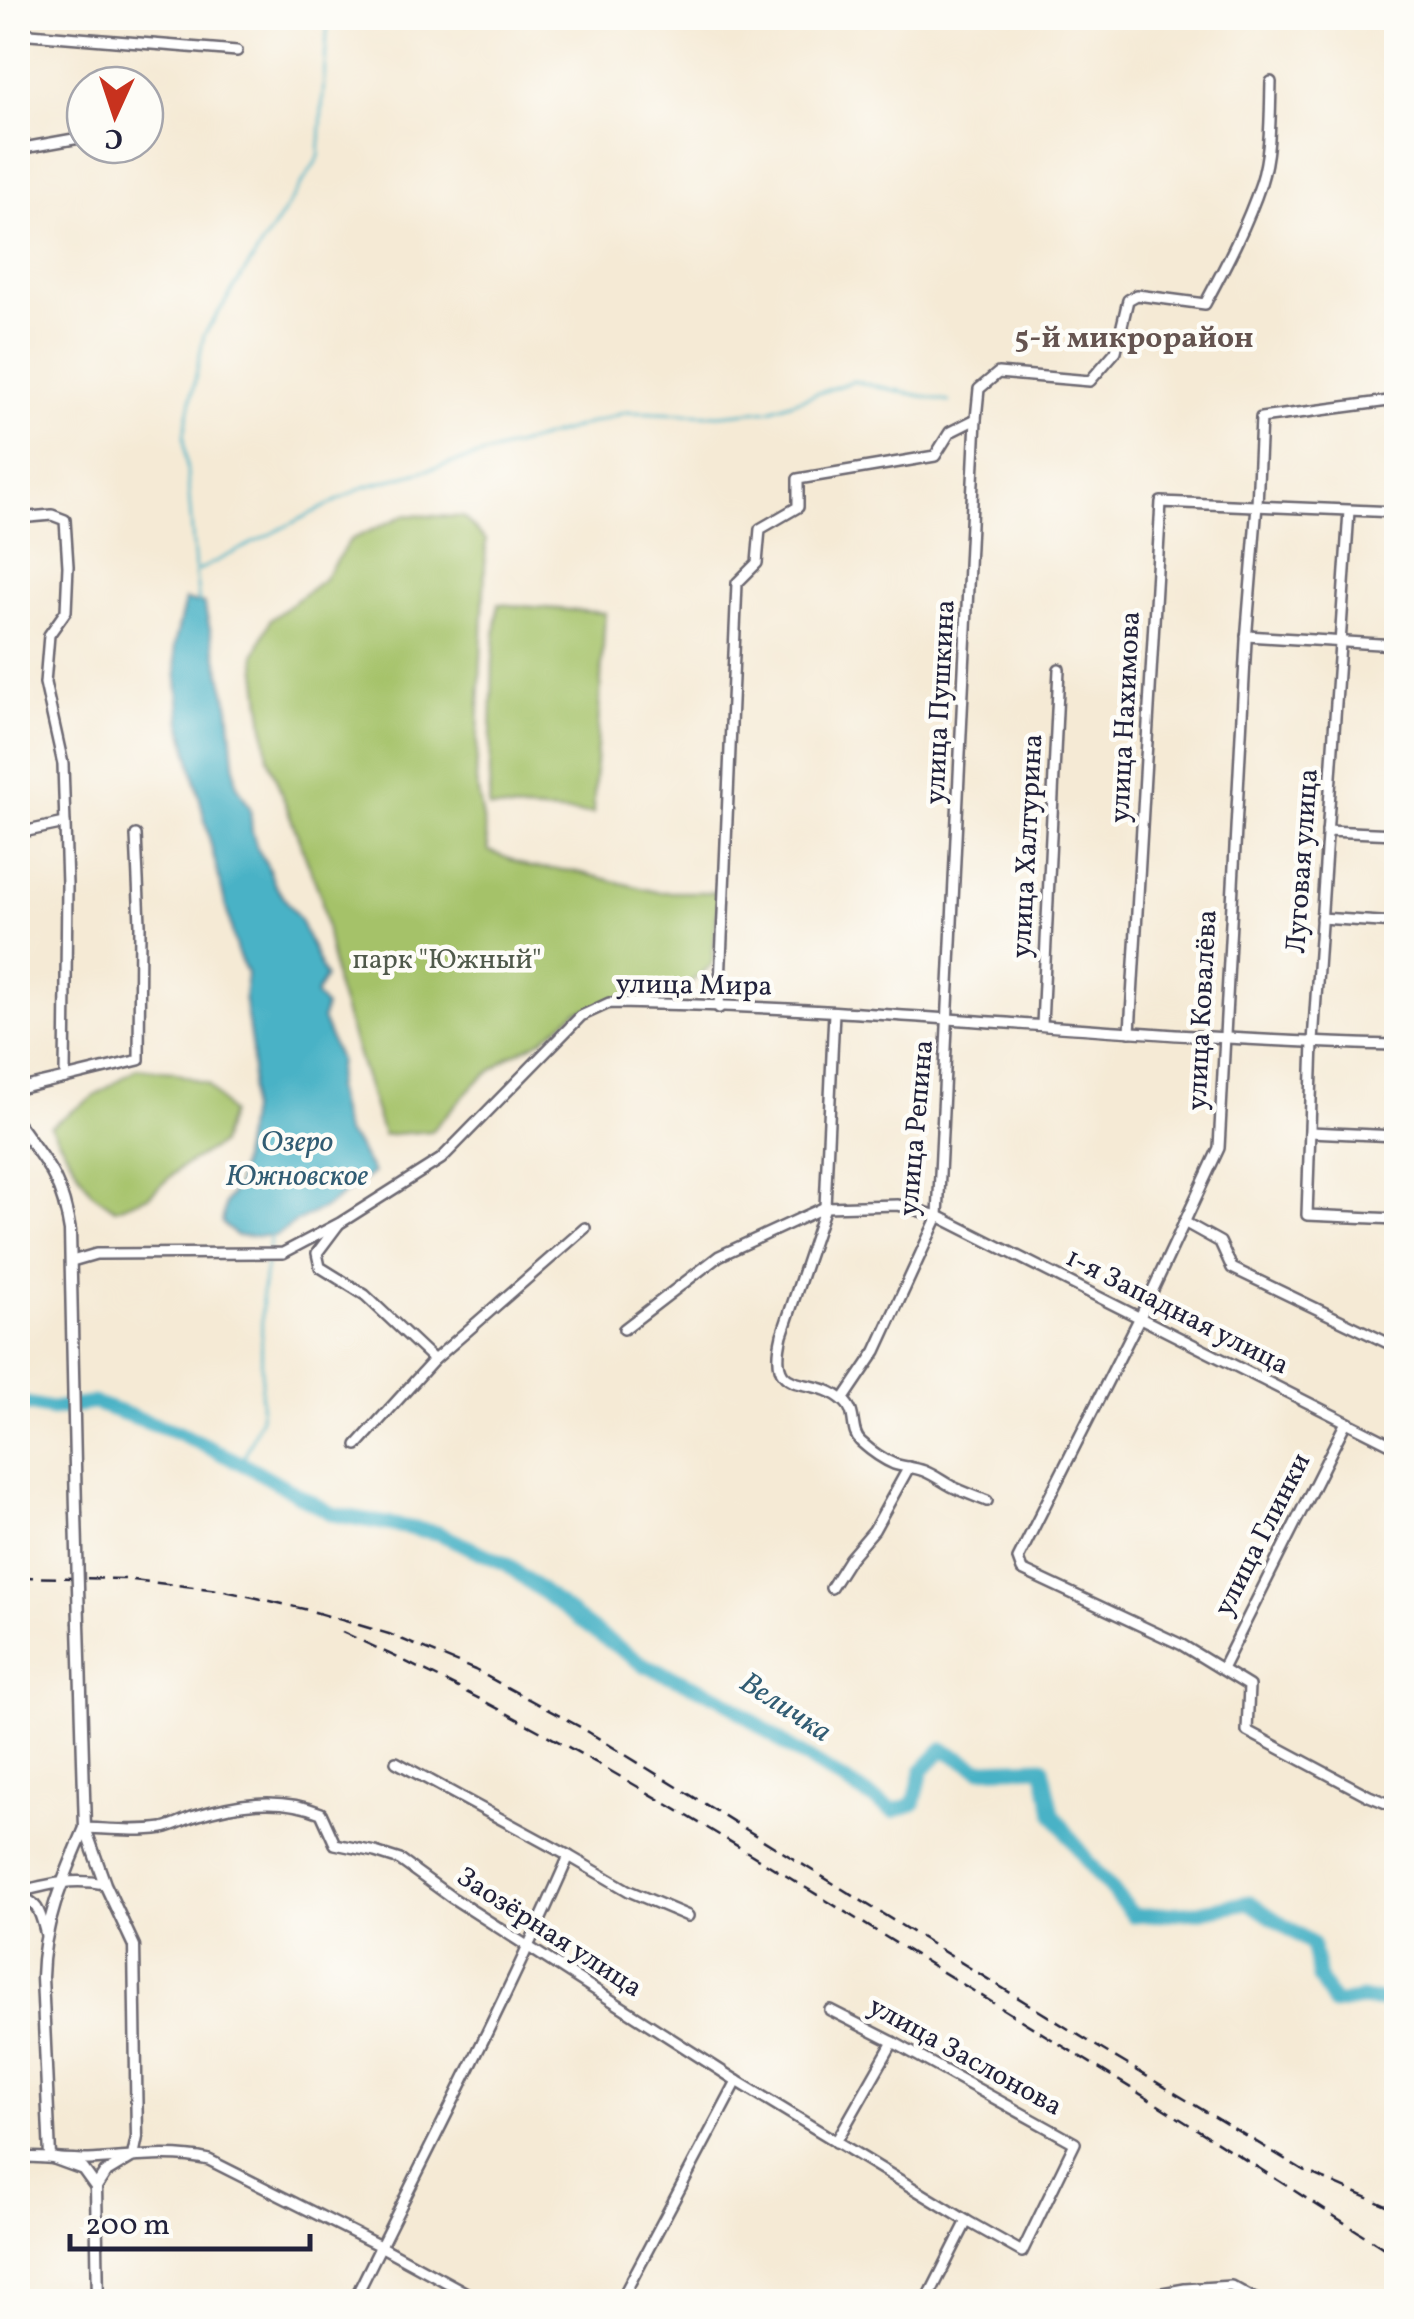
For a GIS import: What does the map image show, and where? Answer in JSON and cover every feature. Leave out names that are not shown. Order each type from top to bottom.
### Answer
[{"type":"main road","points":[[18,1124],[50,1166],[66,1201],[72,1261],[85,1828],[105,1884],[134,1946],[137,2137],[133,2156],[105,2172],[96,2187],[98,2302]]},
{"type":"main road","points":[[85,1828],[62,1881],[46,1934],[42,1977],[50,2157],[83,2169],[96,2187]]},
{"type":"street","points":[[18,34],[237,51]]},
{"type":"street","name":"улица Пушкина","points":[[948,1018],[979,388],[998,373],[1090,382],[1116,351],[1128,300],[1137,295],[1206,304],[1262,180],[1270,130],[1271,82]]},
{"type":"street","points":[[18,150],[65,141]]},
{"type":"street","name":"улица Ковалёва","points":[[1222,1670],[1182,1645],[1022,1570],[1018,1559],[1219,1148],[1261,418],[1396,400]]},
{"type":"street","points":[[719,1008],[738,583],[758,563],[760,529],[798,507],[798,479],[935,456],[950,432],[976,420]]},
{"type":"street","name":"улица Нахимова","points":[[1130,1032],[1161,502],[1257,505]]},
{"type":"street","points":[[1257,505],[1396,512]]},
{"type":"street","name":"Луговая улица","points":[[1349,511],[1313,1042],[1307,1214],[1396,1219]]},
{"type":"street","points":[[18,518],[52,515],[65,520],[66,610],[48,635],[45,683],[63,764],[67,885],[65,1078]]},
{"type":"street","points":[[1246,636],[1396,645]]},
{"type":"street","name":"улица Халтурина","points":[[1042,1025],[1060,668]]},
{"type":"street","points":[[18,833],[65,823]]},
{"type":"street","points":[[1327,832],[1396,834]]},
{"type":"street","points":[[18,1089],[139,1060],[136,835]]},
{"type":"street","points":[[1322,918],[1396,923]]},
{"type":"street","name":"улица Мира","points":[[72,1261],[96,1254],[283,1253],[340,1223],[441,1159],[581,1016],[609,1003],[948,1018],[1224,1039],[1396,1045]]},
{"type":"street","points":[[834,1012],[825,1208],[782,1335],[778,1367],[782,1375],[848,1404],[856,1438],[896,1464],[928,1472],[987,1501]]},
{"type":"street","name":"улица Репина","points":[[843,1400],[876,1351],[938,1216],[948,1018]]},
{"type":"street","points":[[1310,1132],[1396,1136]]},
{"type":"street","name":"1-я Западная улица","points":[[825,1208],[898,1205],[938,1216],[1396,1448]]},
{"type":"street","points":[[624,1329],[718,1256],[825,1208]]},
{"type":"street","points":[[1184,1222],[1220,1242],[1232,1268],[1396,1347]]},
{"type":"street","points":[[340,1223],[316,1253],[320,1266],[365,1295],[434,1360]]},
{"type":"street","points":[[357,1445],[434,1360],[585,1228]]},
{"type":"street","name":"улица Глинки","points":[[1222,1670],[1346,1422]]},
{"type":"street","points":[[831,1588],[874,1530],[910,1466]]},
{"type":"street","points":[[1222,1670],[1249,1686],[1247,1732],[1396,1807]]},
{"type":"street","points":[[396,1762],[629,1891],[688,1916]]},
{"type":"street","name":"Заозёрная улица","points":[[85,1828],[140,1831],[167,1827],[246,1802],[302,1805],[322,1813],[335,1844],[400,1860],[737,2081],[967,2221]]},
{"type":"street","points":[[353,2302],[529,1947],[568,1856]]},
{"type":"street","points":[[18,1895],[62,1881],[105,1884]]},
{"type":"street","points":[[18,1895],[34,1903],[46,1934]]},
{"type":"street","name":"улица Заслонова","points":[[830,2010],[1075,2143],[1022,2252],[967,2221]]},
{"type":"street","points":[[836,2142],[893,2042]]},
{"type":"street","points":[[620,2302],[737,2081]]},
{"type":"street","points":[[18,2158],[192,2156],[209,2160],[484,2302]]},
{"type":"street","points":[[926,2302],[967,2221]]},
{"type":"street","points":[[1150,2302],[1158,2294],[1230,2286],[1260,2302]]},
{"type":"green space","name":"парк \"Южный\"","points":[[405,515],[463,517],[486,540],[476,781],[489,851],[530,867],[574,871],[657,892],[719,892],[712,965],[680,991],[577,1011],[543,1039],[509,1057],[477,1082],[431,1131],[383,1135],[336,985],[321,897],[268,758],[255,655],[270,620],[323,580],[350,540]]},
{"type":"green space","points":[[498,604],[605,613],[593,814],[489,808]]},
{"type":"green space","points":[[137,1068],[173,1072],[208,1084],[230,1113],[220,1144],[180,1168],[149,1196],[115,1209],[91,1192],[50,1126]]},
{"type":"water","name":"Озеро Южновское","points":[[185,600],[204,604],[229,708],[236,783],[250,808],[257,848],[275,885],[300,920],[325,977],[315,995],[325,1006],[322,1019],[339,1060],[335,1089],[343,1126],[373,1173],[276,1236],[236,1236],[222,1223],[225,1204],[237,1184],[249,1111],[252,1050],[244,996],[247,973],[237,952],[181,722],[174,646]]},
{"type":"waterway","points":[[195,569],[184,435],[204,335],[319,157],[328,18]]},
{"type":"waterway","points":[[199,603],[195,572],[364,487],[627,412],[719,415],[770,410],[853,381],[949,402]]},
{"type":"waterway","points":[[241,1464],[261,1417],[262,1292],[271,1234]]},
{"type":"waterway","name":"Величка","points":[[18,1402],[51,1409],[94,1403],[177,1432],[332,1514],[438,1533],[506,1564],[644,1665],[720,1697],[789,1747],[893,1811],[914,1804],[922,1771],[943,1749],[979,1769],[1043,1767],[1053,1813],[1134,1916],[1197,1912],[1249,1902],[1312,1944],[1319,1978],[1334,2004],[1360,1999],[1396,2002]]},
{"type":"railway","points":[[18,1577],[124,1579],[219,1590],[389,1634],[475,1670],[582,1728],[1303,2170],[1396,2210]]},
{"type":"railway","points":[[342,1632],[480,1699],[680,1812],[1396,2256]]},
{"type":"district","name":"5-й микрорайон","points":[[1134,339]]}]
